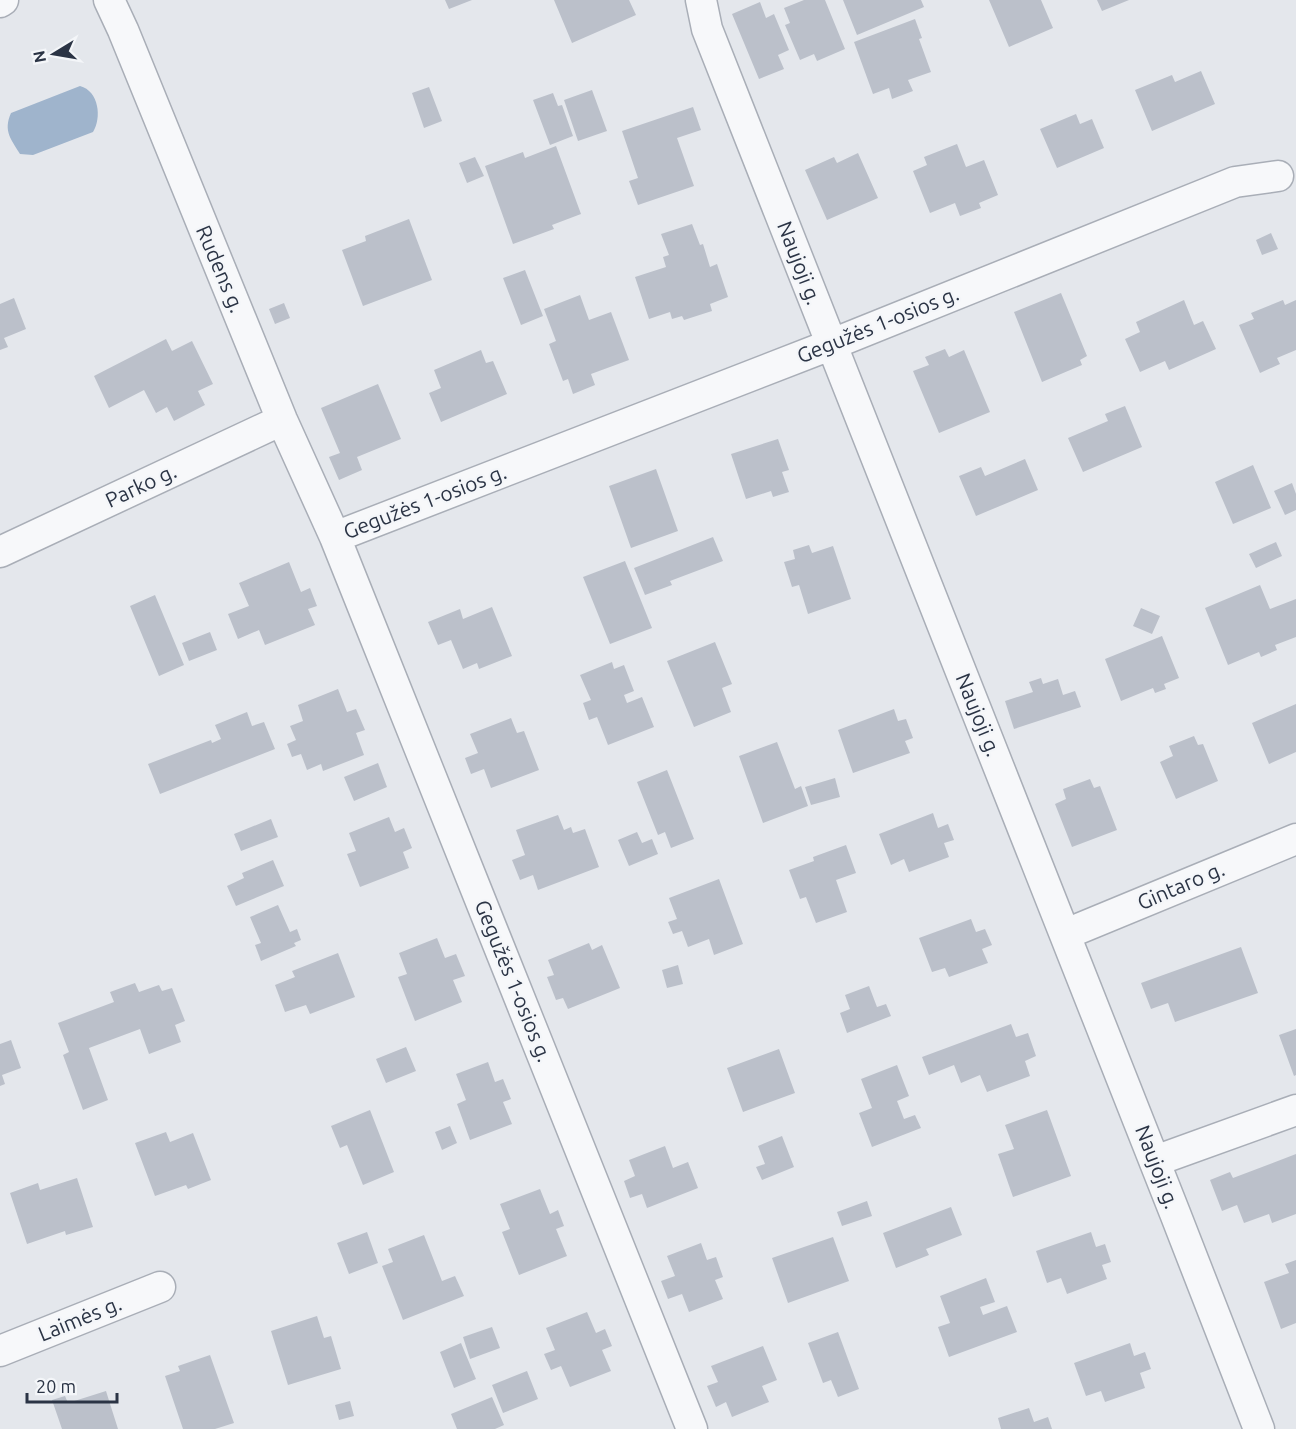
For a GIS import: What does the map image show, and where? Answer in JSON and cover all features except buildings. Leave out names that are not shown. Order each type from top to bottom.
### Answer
[{"type":"street","name":"Rudens g.","points":[[109,0],[282,420],[335,537]]},
{"type":"street","name":"Naujoji g.","points":[[701,0],[707,29],[830,345],[1066,934],[1259,1429]]},
{"type":"street","name":"Gegužės 1-osios g.","points":[[692,1429],[335,537],[830,345],[1234,182],[1278,176]]},
{"type":"street","name":"Parko g.","points":[[0,552],[282,420]]},
{"type":"street","name":"Gintaro g.","points":[[1066,934],[1296,838]]},
{"type":"street","points":[[1155,1161],[1296,1110]]},
{"type":"street","name":"Laimės g.","points":[[0,1351],[160,1287]]},
{"type":"water","points":[[80,86],[91,93],[97,106],[97,120],[93,132],[33,155],[20,154],[8,130],[11,113]]}]
